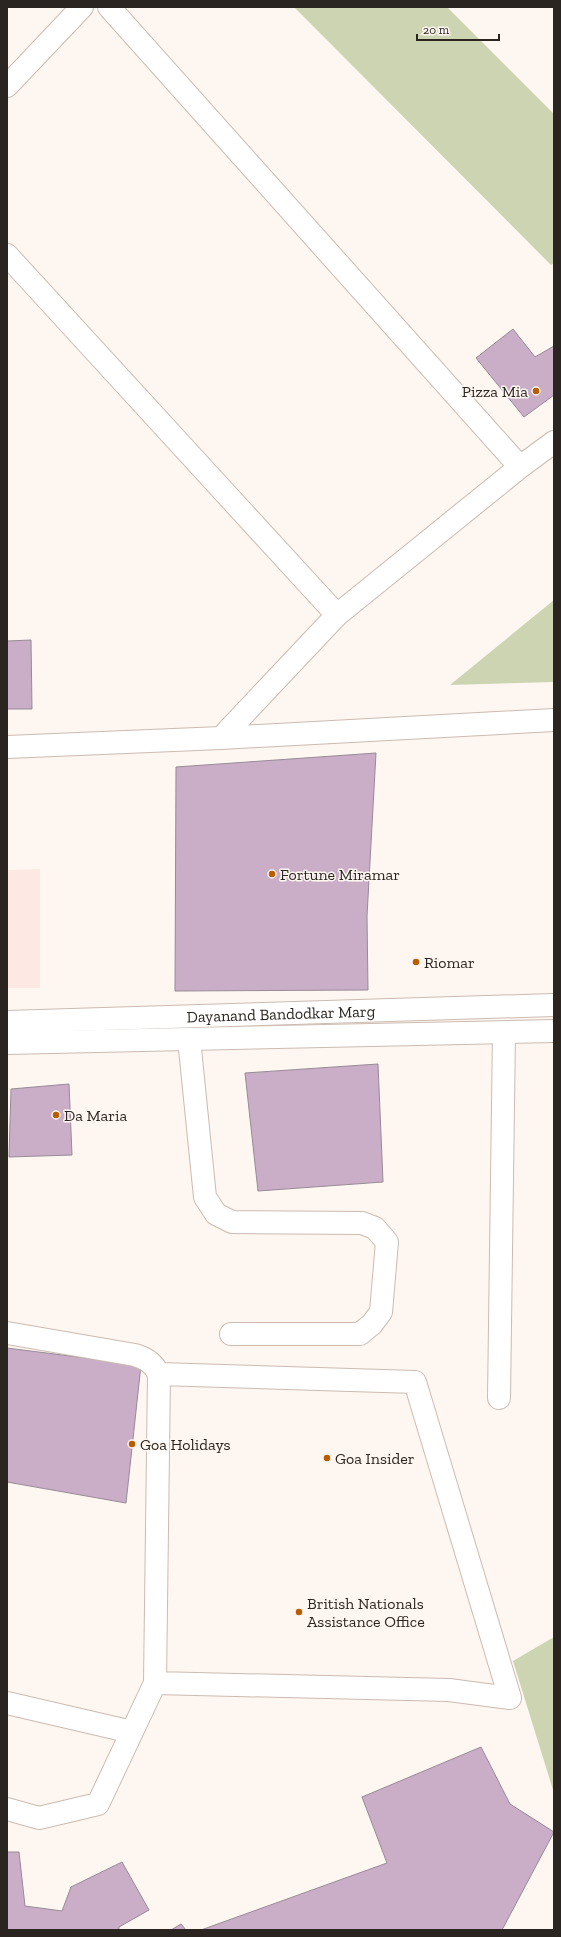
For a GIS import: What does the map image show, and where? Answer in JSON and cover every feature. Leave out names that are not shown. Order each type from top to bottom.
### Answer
[{"type":"street","points":[[7,86],[82,7]]},
{"type":"street","points":[[109,7],[520,467]]},
{"type":"street","points":[[7,255],[337,615]]},
{"type":"street","points":[[221,738],[337,615],[520,467],[554,442]]},
{"type":"street","points":[[7,747],[221,738],[554,720]]},
{"type":"street","name":"Dayanand Bandodkar Marg","points":[[7,1022],[554,1005]]},
{"type":"street","name":"Dayanand Bandodkar Marg","points":[[7,1043],[554,1031]]},
{"type":"street","points":[[499,1398],[504,1033]]},
{"type":"street","points":[[189,1039],[205,1197],[216,1214],[232,1222],[362,1223],[375,1228],[387,1242],[381,1312],[372,1324],[360,1334],[231,1334]]},
{"type":"street","points":[[7,1334],[135,1355],[146,1359],[154,1365],[159,1374],[155,1683],[98,1804],[39,1818],[7,1809]]},
{"type":"street","points":[[155,1683],[449,1690],[510,1698],[415,1382],[159,1374]]},
{"type":"street","points":[[7,1703],[132,1732]]},
{"type":"shaded area","points":[[40,869],[40,988],[7,988],[7,870]]},
{"type":"green space","points":[[294,7],[447,7],[554,114],[554,263],[551,265]]},
{"type":"green space","points":[[554,600],[554,682],[450,685]]},
{"type":"green space","points":[[554,1637],[554,1793],[513,1661]]},
{"type":"building","points":[[513,329],[535,357],[554,346],[554,395],[524,417],[476,358]]},
{"type":"building","points":[[31,640],[32,709],[7,709],[7,641]]},
{"type":"building","name":"Fortune Miramar","points":[[376,753],[367,916],[368,990],[175,991],[176,767]]},
{"type":"building","points":[[378,1064],[383,1182],[258,1191],[245,1073]]},
{"type":"building","points":[[69,1084],[72,1155],[9,1157],[11,1089]]},
{"type":"building","points":[[7,1348],[141,1365],[126,1503],[7,1482]]},
{"type":"building","points":[[481,1747],[510,1804],[554,1832],[502,1930],[201,1930],[387,1863],[362,1797]]},
{"type":"building","points":[[7,1852],[19,1852],[25,1906],[62,1911],[71,1887],[122,1862],[149,1910],[119,1927],[119,1930],[7,1930]]},
{"type":"building","points":[[181,1924],[186,1930],[171,1930]]},
{"type":"place","name":"Pizza Mia","points":[[536,391]]},
{"type":"place","name":"Fortune Miramar","points":[[272,874]]},
{"type":"place","name":"Riomar","points":[[416,962]]},
{"type":"place","name":"Da Maria","points":[[56,1115]]},
{"type":"place","name":"Goa Holidays","points":[[132,1444]]},
{"type":"place","name":"Goa Insider","points":[[327,1458]]},
{"type":"place","name":"British Nationals Assistance Office","points":[[299,1612]]}]
